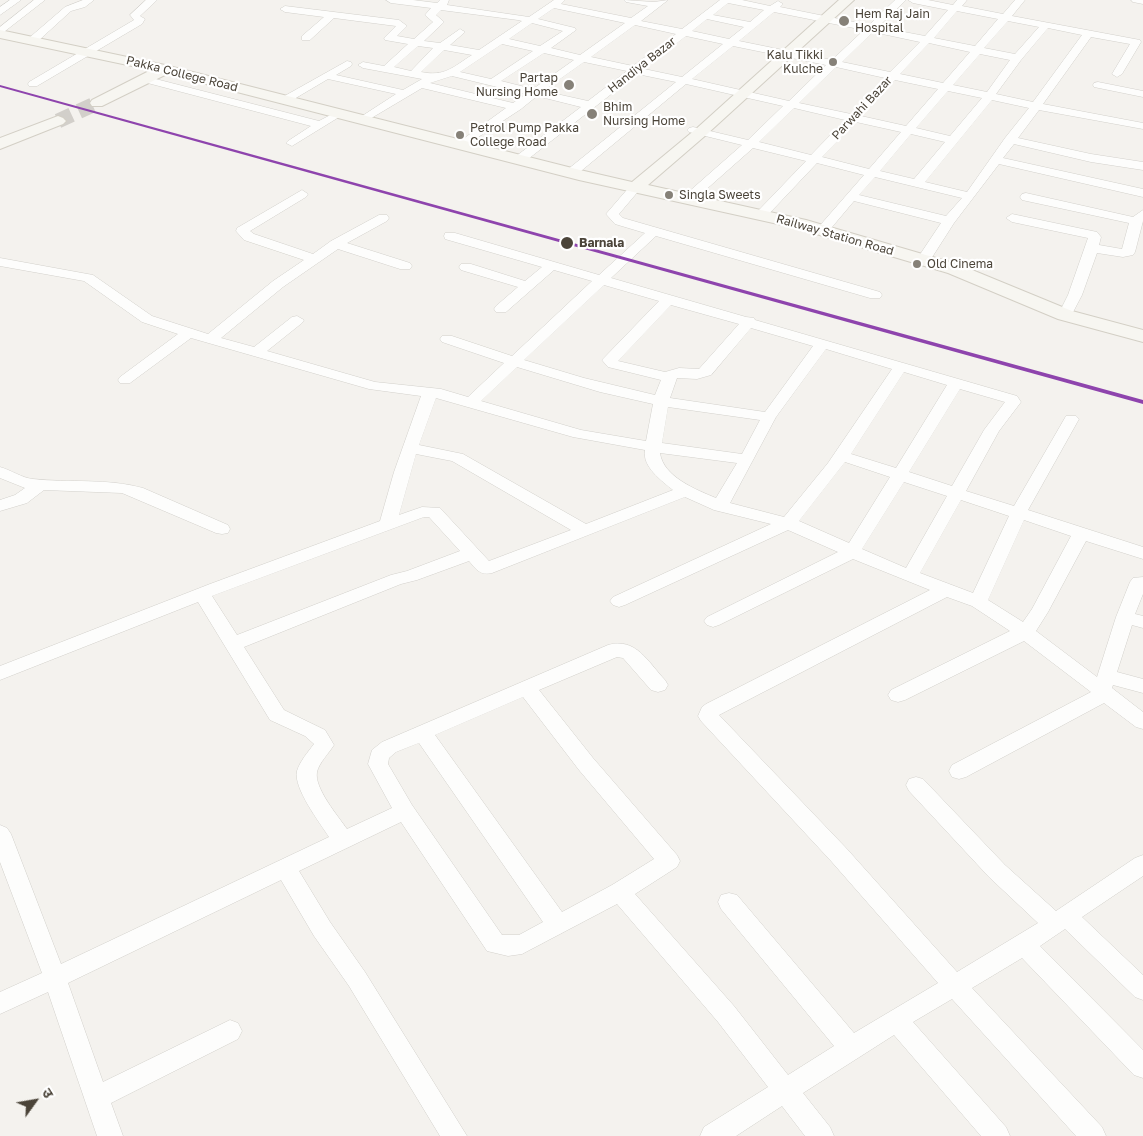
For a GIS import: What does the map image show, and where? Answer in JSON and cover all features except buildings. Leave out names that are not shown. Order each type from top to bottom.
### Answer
[{"type":"street","points":[[0,12],[16,0]]},
{"type":"street","points":[[0,33],[40,0]]},
{"type":"street","points":[[33,40],[68,9],[82,5],[89,0]]},
{"type":"street","points":[[33,84],[138,22],[140,19],[135,17],[135,15],[152,0]]},
{"type":"street","points":[[391,0],[443,3],[487,9],[571,30],[492,83]]},
{"type":"street","points":[[629,0],[660,3]]},
{"type":"street","points":[[727,0],[1017,58]]},
{"type":"street","name":"Handiya Bazar","points":[[519,160],[727,0]]},
{"type":"street","points":[[572,173],[782,0]]},
{"type":"street","points":[[823,18],[838,0]]},
{"type":"street","points":[[847,0],[823,18],[697,131],[631,187],[614,211],[613,217],[619,221],[875,295]]},
{"type":"street","points":[[688,199],[750,144],[901,0]]},
{"type":"street","points":[[914,0],[959,3],[1046,25],[1136,43],[1117,74]]},
{"type":"street","points":[[822,230],[1020,0]]},
{"type":"street","points":[[1136,0],[1143,1]]},
{"type":"street","points":[[386,69],[439,22],[430,15],[443,3]]},
{"type":"street","points":[[416,79],[434,78],[451,73],[556,3],[633,22],[989,97],[1143,126]]},
{"type":"street","points":[[463,144],[660,3]]},
{"type":"street","name":"Parwahi Bazar","points":[[761,215],[927,40],[959,3]]},
{"type":"street","points":[[285,9],[399,23],[402,26],[390,38],[481,53]]},
{"type":"street","points":[[306,38],[332,15]]},
{"type":"street","points":[[705,16],[752,25]]},
{"type":"street","points":[[917,184],[989,97],[1017,58],[1046,25]]},
{"type":"street","points":[[363,120],[404,93],[443,46],[460,32]]},
{"type":"street","name":"Pakka College Road","points":[[0,33],[165,70],[363,120]]},
{"type":"street","points":[[924,259],[949,221],[970,196],[1089,33]]},
{"type":"street","points":[[499,40],[953,140]]},
{"type":"street","points":[[285,100],[347,64]]},
{"type":"street","points":[[363,65],[386,69],[516,107]]},
{"type":"street","points":[[97,103],[165,70]]},
{"type":"street","points":[[451,73],[589,105]]},
{"type":"street","points":[[327,76],[404,93]]},
{"type":"street","points":[[144,79],[320,125]]},
{"type":"street","points":[[1098,85],[1143,94]]},
{"type":"street","points":[[292,143],[338,114]]},
{"type":"street","points":[[363,120],[463,144],[519,160]]},
{"type":"street","points":[[0,144],[58,121]]},
{"type":"street","points":[[697,131],[970,196]]},
{"type":"street","points":[[1010,140],[1091,158],[1143,166]]},
{"type":"street","name":"Railway Station Road","points":[[519,160],[822,230],[924,259],[978,278],[1065,315],[1143,336]]},
{"type":"street","points":[[995,160],[1143,193]]},
{"type":"street","points":[[302,194],[242,231],[249,238],[314,259]]},
{"type":"street","points":[[851,197],[949,221]]},
{"type":"street","points":[[1026,197],[1140,218],[1128,252],[1123,254],[1092,248]]},
{"type":"street","points":[[210,339],[278,284],[336,244],[383,218]]},
{"type":"street","points":[[1012,218],[1095,237],[1075,295],[1065,315]]},
{"type":"street","points":[[471,402],[654,231]]},
{"type":"street","points":[[450,236],[749,321],[984,390],[1013,401],[992,430],[910,576]]},
{"type":"street","points":[[336,244],[405,266]]},
{"type":"street","points":[[0,262],[88,278],[140,315],[189,333],[374,386],[430,393],[471,402],[556,428],[653,447],[748,460]]},
{"type":"street","points":[[501,309],[552,265]]},
{"type":"street","points":[[466,267],[528,286]]},
{"type":"street","points":[[669,299],[608,360],[613,364],[669,377]]},
{"type":"street","points":[[256,353],[297,320]]},
{"type":"street","points":[[749,321],[706,372],[699,374],[676,372],[669,377],[661,401],[653,447],[652,460],[657,468],[685,491],[720,506],[788,523],[852,552],[978,602],[1105,686],[1143,722]]},
{"type":"street","points":[[125,380],[189,333]]},
{"type":"street","points":[[447,339],[512,362],[591,385],[661,401],[769,417]]},
{"type":"street","points":[[720,506],[748,460],[769,417],[823,343]]},
{"type":"street","points":[[619,600],[788,523],[841,456],[901,366]]},
{"type":"street","points":[[713,621],[852,552],[898,474],[956,383]]},
{"type":"street","points":[[388,523],[410,448],[430,393]]},
{"type":"street","points":[[978,602],[1018,514],[1071,419]]},
{"type":"street","points":[[410,448],[457,457],[584,530]]},
{"type":"street","points":[[841,456],[1143,553]]},
{"type":"street","points":[[0,472],[24,483],[122,488],[151,497],[222,530]]},
{"type":"street","points":[[0,506],[21,498],[40,485]]},
{"type":"street","points":[[0,673],[388,523],[422,512],[434,511],[486,570],[685,491]]},
{"type":"street","points":[[898,695],[1025,632],[1039,612],[1081,534]]},
{"type":"street","points":[[233,644],[397,578],[411,576],[470,554]]},
{"type":"street","points":[[1105,686],[1125,617],[1139,582]]},
{"type":"street","points":[[946,590],[713,708],[708,716],[839,854],[955,986],[1093,1136]]},
{"type":"street","points":[[202,594],[278,715],[289,723],[314,732],[323,740],[324,745],[308,769],[306,779],[343,840]]},
{"type":"street","points":[[1125,617],[1143,622]]},
{"type":"street","points":[[527,688],[586,764],[668,860],[667,864],[620,892],[518,945],[496,945],[405,811],[378,764],[383,750],[615,650],[621,649],[630,652],[658,685]]},
{"type":"street","points":[[959,771],[1105,686],[1143,686]]},
{"type":"street","points":[[422,732],[558,925]]},
{"type":"street","points":[[916,785],[997,871],[1060,920],[1143,990]]},
{"type":"street","points":[[0,1003],[405,811]]},
{"type":"street","points":[[0,834],[55,978],[110,1136]]},
{"type":"street","points":[[713,1136],[896,1020],[1024,945],[1143,864]]},
{"type":"street","points":[[285,867],[322,929],[357,979],[454,1136]]},
{"type":"street","points":[[620,892],[726,1014],[821,1136]]},
{"type":"street","points":[[730,902],[851,1048]]},
{"type":"street","points":[[1024,945],[1143,1067]]},
{"type":"street","points":[[896,1020],[997,1136]]},
{"type":"street","points":[[96,1098],[230,1031]]},
{"type":"tunnel","points":[[58,121],[97,103]]},
{"type":"transit line","points":[[0,86],[1143,402]]},
{"type":"place","name":"Hem Raj Jain Hospital","points":[[844,21]]},
{"type":"place","name":"Kalu Tikki Kulche","points":[[833,62]]},
{"type":"place","name":"Partap Nursing Home","points":[[569,85]]},
{"type":"place","name":"Bhim Nursing Home","points":[[592,114]]},
{"type":"place","name":"Petrol Pump Pakka College Road","points":[[460,135]]},
{"type":"place","name":"Singla Sweets","points":[[669,195]]},
{"type":"place","name":"Barnala","points":[[567,243]]},
{"type":"place","name":"Old Cinema","points":[[917,264]]}]
